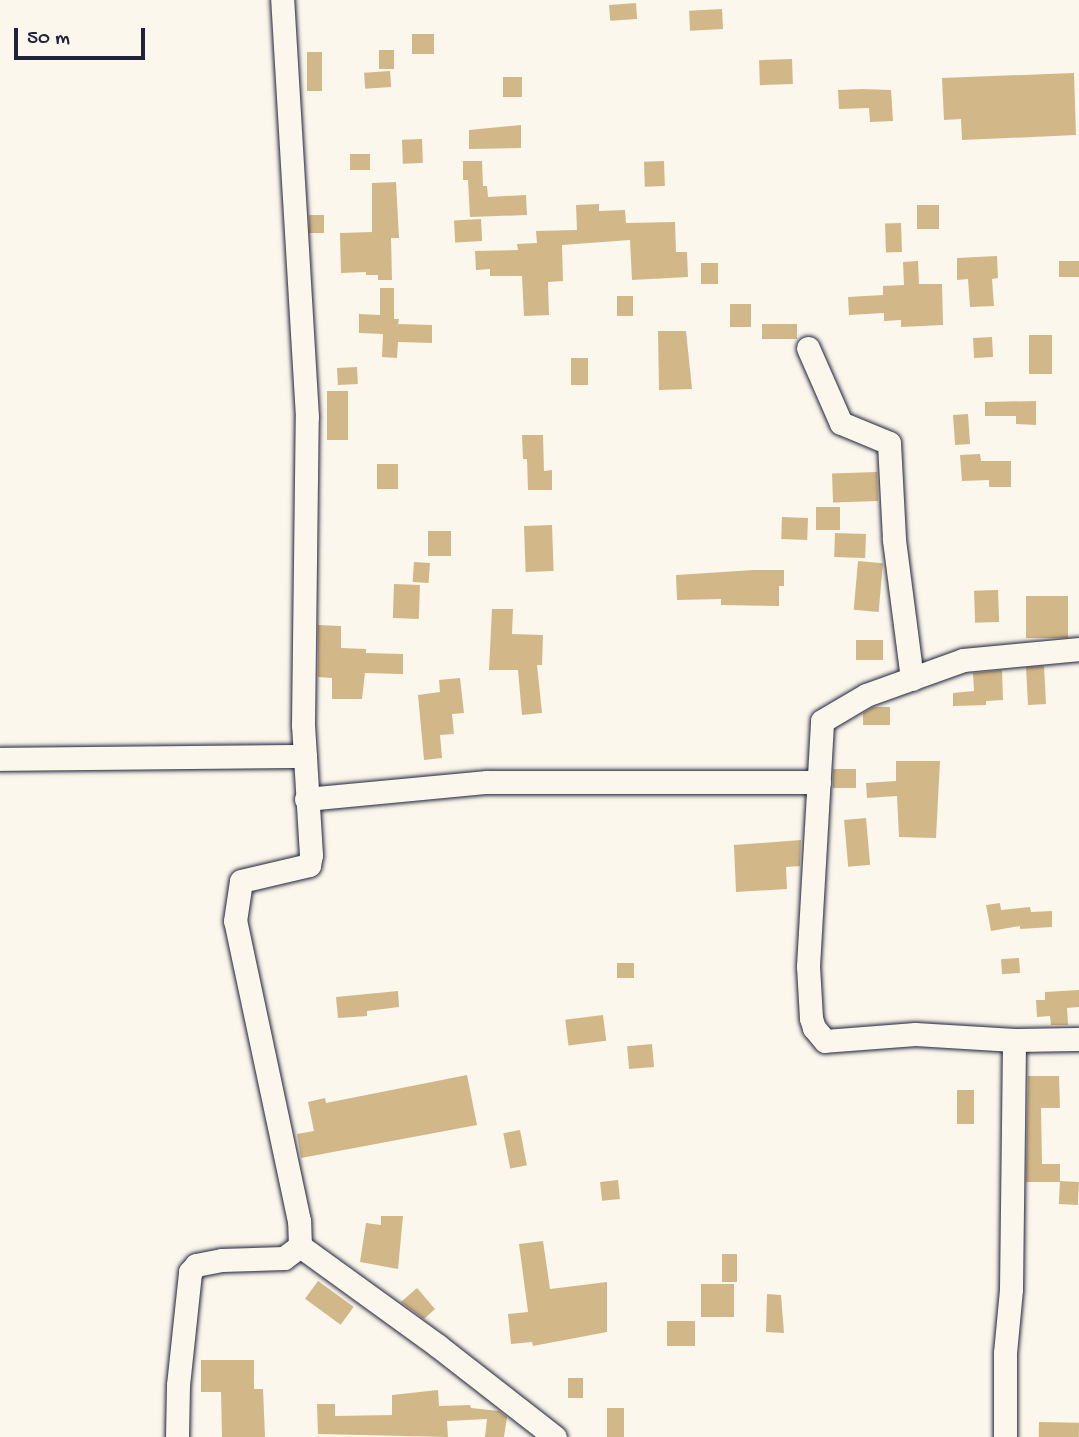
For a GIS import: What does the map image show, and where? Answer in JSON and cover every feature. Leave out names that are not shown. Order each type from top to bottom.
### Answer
[{"type":"street","points":[[282,0],[307,417],[305,755],[312,855],[309,864],[241,881],[234,921],[299,1221],[300,1246]]},
{"type":"street","points":[[808,348],[841,423],[889,443],[894,540],[912,679]]},
{"type":"street","points":[[1079,649],[962,660],[866,695],[822,721],[808,966],[811,1018],[814,1028],[825,1041],[915,1034],[1014,1040],[1079,1039]]},
{"type":"street","points":[[0,759],[305,755]]},
{"type":"street","points":[[306,799],[487,782],[819,782]]},
{"type":"street","points":[[1005,1437],[1005,1353],[1011,1289],[1014,1040]]},
{"type":"street","points":[[177,1437],[179,1371],[190,1272],[196,1265],[222,1260],[284,1258],[300,1246]]},
{"type":"street","points":[[300,1246],[438,1346],[555,1437]]},
{"type":"building","points":[[636,3],[637,19],[610,21],[609,5]]},
{"type":"building","points":[[722,9],[723,29],[690,31],[689,11]]},
{"type":"building","points":[[412,34],[434,34],[434,54],[412,54]]},
{"type":"building","points":[[379,50],[394,50],[394,69],[379,69]]},
{"type":"building","points":[[307,52],[322,52],[322,91],[307,91]]},
{"type":"building","points":[[792,59],[793,84],[760,85],[759,60]]},
{"type":"building","points":[[390,71],[391,87],[365,89],[364,73]]},
{"type":"building","points":[[1074,73],[1076,135],[962,140],[961,119],[944,120],[942,78]]},
{"type":"building","points":[[503,77],[522,77],[522,97],[503,97]]},
{"type":"building","points":[[838,90],[891,90],[893,121],[870,122],[869,108],[839,109]]},
{"type":"building","points":[[521,125],[521,148],[469,149],[469,130]]},
{"type":"building","points":[[422,139],[423,163],[403,164],[402,140]]},
{"type":"building","points":[[350,154],[370,154],[370,170],[350,170]]},
{"type":"building","points":[[463,161],[482,161],[483,186],[487,186],[488,197],[526,195],[527,215],[470,217],[468,180],[463,180]]},
{"type":"building","points":[[664,161],[665,186],[645,187],[644,162]]},
{"type":"building","points":[[396,182],[399,238],[391,238],[392,280],[378,280],[378,275],[366,275],[366,272],[341,273],[340,233],[372,232],[372,183]]},
{"type":"building","points":[[599,204],[599,211],[625,210],[626,223],[675,222],[676,252],[687,252],[688,277],[632,280],[630,240],[562,245],[563,281],[548,282],[549,315],[524,316],[522,276],[490,276],[490,269],[476,270],[475,251],[518,250],[517,244],[537,243],[536,231],[577,230],[576,205]]},
{"type":"building","points":[[917,205],[939,205],[939,229],[917,229]]},
{"type":"building","points":[[309,215],[324,215],[324,233],[309,233]]},
{"type":"building","points":[[481,219],[482,241],[455,242],[454,220]]},
{"type":"building","points":[[901,223],[902,252],[886,253],[885,224]]},
{"type":"building","points":[[997,256],[998,278],[992,279],[994,306],[970,307],[968,279],[957,280],[957,258]]},
{"type":"building","points":[[918,261],[919,284],[942,284],[943,325],[901,327],[901,320],[884,321],[884,313],[849,315],[848,297],[883,295],[883,286],[904,285],[903,262]]},
{"type":"building","points":[[1059,261],[1079,261],[1079,277],[1059,277]]},
{"type":"building","points":[[701,263],[718,263],[718,284],[701,284]]},
{"type":"building","points":[[380,288],[394,288],[394,319],[399,319],[398,324],[432,325],[432,343],[398,342],[397,358],[382,357],[383,334],[359,333],[359,314],[380,315]]},
{"type":"building","points":[[617,296],[633,296],[633,316],[617,316]]},
{"type":"building","points":[[730,304],[751,304],[751,327],[730,327]]},
{"type":"building","points":[[762,324],[797,324],[797,339],[762,339]]},
{"type":"building","points":[[658,331],[686,331],[692,389],[659,390]]},
{"type":"building","points":[[1029,335],[1052,335],[1052,374],[1029,374]]},
{"type":"building","points":[[992,337],[993,357],[974,358],[973,338]]},
{"type":"building","points":[[571,358],[588,358],[588,385],[571,385]]},
{"type":"building","points":[[357,367],[358,384],[338,385],[337,368]]},
{"type":"building","points":[[327,391],[348,391],[348,440],[327,440]]},
{"type":"building","points":[[1036,401],[1036,425],[1016,424],[1016,416],[985,416],[985,402]]},
{"type":"building","points":[[968,414],[970,444],[955,445],[953,415]]},
{"type":"building","points":[[522,435],[543,435],[544,471],[552,470],[552,490],[528,490],[527,459],[523,459]]},
{"type":"building","points":[[980,454],[981,461],[1011,461],[1011,487],[989,487],[989,480],[962,481],[960,455]]},
{"type":"building","points":[[377,464],[398,464],[398,489],[377,489]]},
{"type":"building","points":[[877,472],[878,501],[833,503],[832,474]]},
{"type":"building","points":[[816,507],[840,507],[840,530],[816,530]]},
{"type":"building","points":[[782,517],[808,518],[807,540],[781,539]]},
{"type":"building","points":[[552,525],[554,571],[526,572],[524,526]]},
{"type":"building","points":[[428,531],[451,531],[451,556],[428,556]]},
{"type":"building","points":[[835,533],[866,534],[865,558],[834,557]]},
{"type":"building","points":[[858,561],[883,563],[879,612],[854,610]]},
{"type":"building","points":[[414,562],[430,563],[429,583],[413,582]]},
{"type":"building","points":[[784,570],[784,586],[779,586],[779,606],[721,605],[721,599],[677,600],[676,575]]},
{"type":"building","points":[[394,584],[420,585],[419,619],[393,618]]},
{"type":"building","points":[[998,590],[999,622],[975,623],[974,591]]},
{"type":"building","points":[[1026,596],[1068,596],[1068,638],[1026,638]]},
{"type":"building","points":[[492,609],[513,609],[512,634],[543,635],[542,665],[537,665],[542,713],[522,715],[518,670],[489,670]]},
{"type":"building","points":[[318,625],[341,626],[341,648],[366,649],[366,653],[403,654],[403,674],[365,673],[362,699],[332,699],[332,678],[318,677]]},
{"type":"building","points":[[856,640],[883,640],[883,660],[856,660]]},
{"type":"building","points":[[1044,666],[1046,704],[1028,705],[1026,667]]},
{"type":"building","points":[[1002,670],[1003,700],[986,701],[986,705],[953,706],[953,693],[974,691],[973,673]]},
{"type":"building","points":[[460,678],[464,713],[452,714],[454,734],[440,735],[442,758],[424,760],[418,695],[440,692],[439,680]]},
{"type":"building","points":[[873,707],[890,707],[890,725],[863,725],[863,713]]},
{"type":"building","points":[[896,761],[940,761],[936,838],[899,837],[897,796],[867,798],[866,783],[896,781]]},
{"type":"building","points":[[833,769],[856,769],[856,788],[833,788]]},
{"type":"building","points":[[866,818],[870,865],[848,867],[844,820]]},
{"type":"building","points":[[801,840],[800,866],[786,867],[787,889],[736,892],[734,845]]},
{"type":"building","points":[[1000,903],[1001,910],[1030,907],[1031,912],[1052,911],[1052,927],[1020,929],[1020,926],[991,931],[986,905]]},
{"type":"building","points":[[1019,958],[1020,973],[1002,974],[1001,959]]},
{"type":"building","points":[[617,963],[634,963],[634,978],[617,978]]},
{"type":"building","points":[[1079,990],[1079,1007],[1067,1008],[1068,1025],[1051,1025],[1050,1016],[1037,1017],[1036,1000],[1045,1000],[1045,992]]},
{"type":"building","points":[[398,991],[399,1007],[367,1011],[367,1016],[338,1018],[336,997]]},
{"type":"building","points":[[603,1015],[606,1041],[568,1045],[565,1020]]},
{"type":"building","points":[[652,1044],[654,1067],[629,1069],[627,1046]]},
{"type":"building","points":[[467,1075],[477,1125],[301,1158],[297,1134],[314,1131],[308,1102],[325,1098],[326,1103]]},
{"type":"building","points":[[1028,1076],[1059,1076],[1060,1108],[1041,1108],[1042,1164],[1060,1164],[1060,1182],[1026,1182]]},
{"type":"building","points":[[957,1090],[974,1090],[974,1124],[957,1124]]},
{"type":"building","points":[[520,1130],[527,1165],[510,1169],[503,1133]]},
{"type":"building","points":[[618,1180],[620,1199],[602,1201],[600,1182]]},
{"type":"building","points":[[1060,1181],[1079,1182],[1078,1205],[1059,1204]]},
{"type":"building","points":[[381,1216],[403,1216],[398,1269],[360,1262],[366,1223],[381,1225]]},
{"type":"building","points":[[543,1241],[550,1289],[607,1282],[607,1332],[533,1346],[532,1342],[511,1344],[508,1314],[528,1312],[519,1244]]},
{"type":"building","points":[[722,1254],[737,1254],[737,1282],[722,1282]]},
{"type":"building","points":[[318,1281],[354,1307],[341,1325],[305,1299]]},
{"type":"building","points":[[701,1284],[734,1284],[734,1317],[701,1317]]},
{"type":"building","points":[[417,1288],[435,1309],[424,1319],[401,1302]]},
{"type":"building","points":[[767,1294],[781,1295],[784,1333],[766,1332]]},
{"type":"building","points":[[667,1321],[695,1321],[695,1346],[667,1346]]},
{"type":"building","points":[[201,1360],[254,1360],[254,1389],[263,1389],[265,1437],[222,1437],[221,1392],[201,1392]]},
{"type":"building","points":[[568,1378],[583,1378],[583,1398],[568,1398]]},
{"type":"building","points":[[438,1390],[439,1406],[470,1405],[471,1408],[499,1411],[507,1417],[504,1437],[485,1437],[487,1419],[447,1421],[448,1437],[318,1434],[317,1404],[335,1404],[335,1416],[392,1415],[392,1395]]},
{"type":"building","points":[[607,1408],[624,1408],[624,1437],[607,1437]]},
{"type":"building","points":[[1039,1422],[1079,1423],[1079,1437],[1039,1437]]}]
